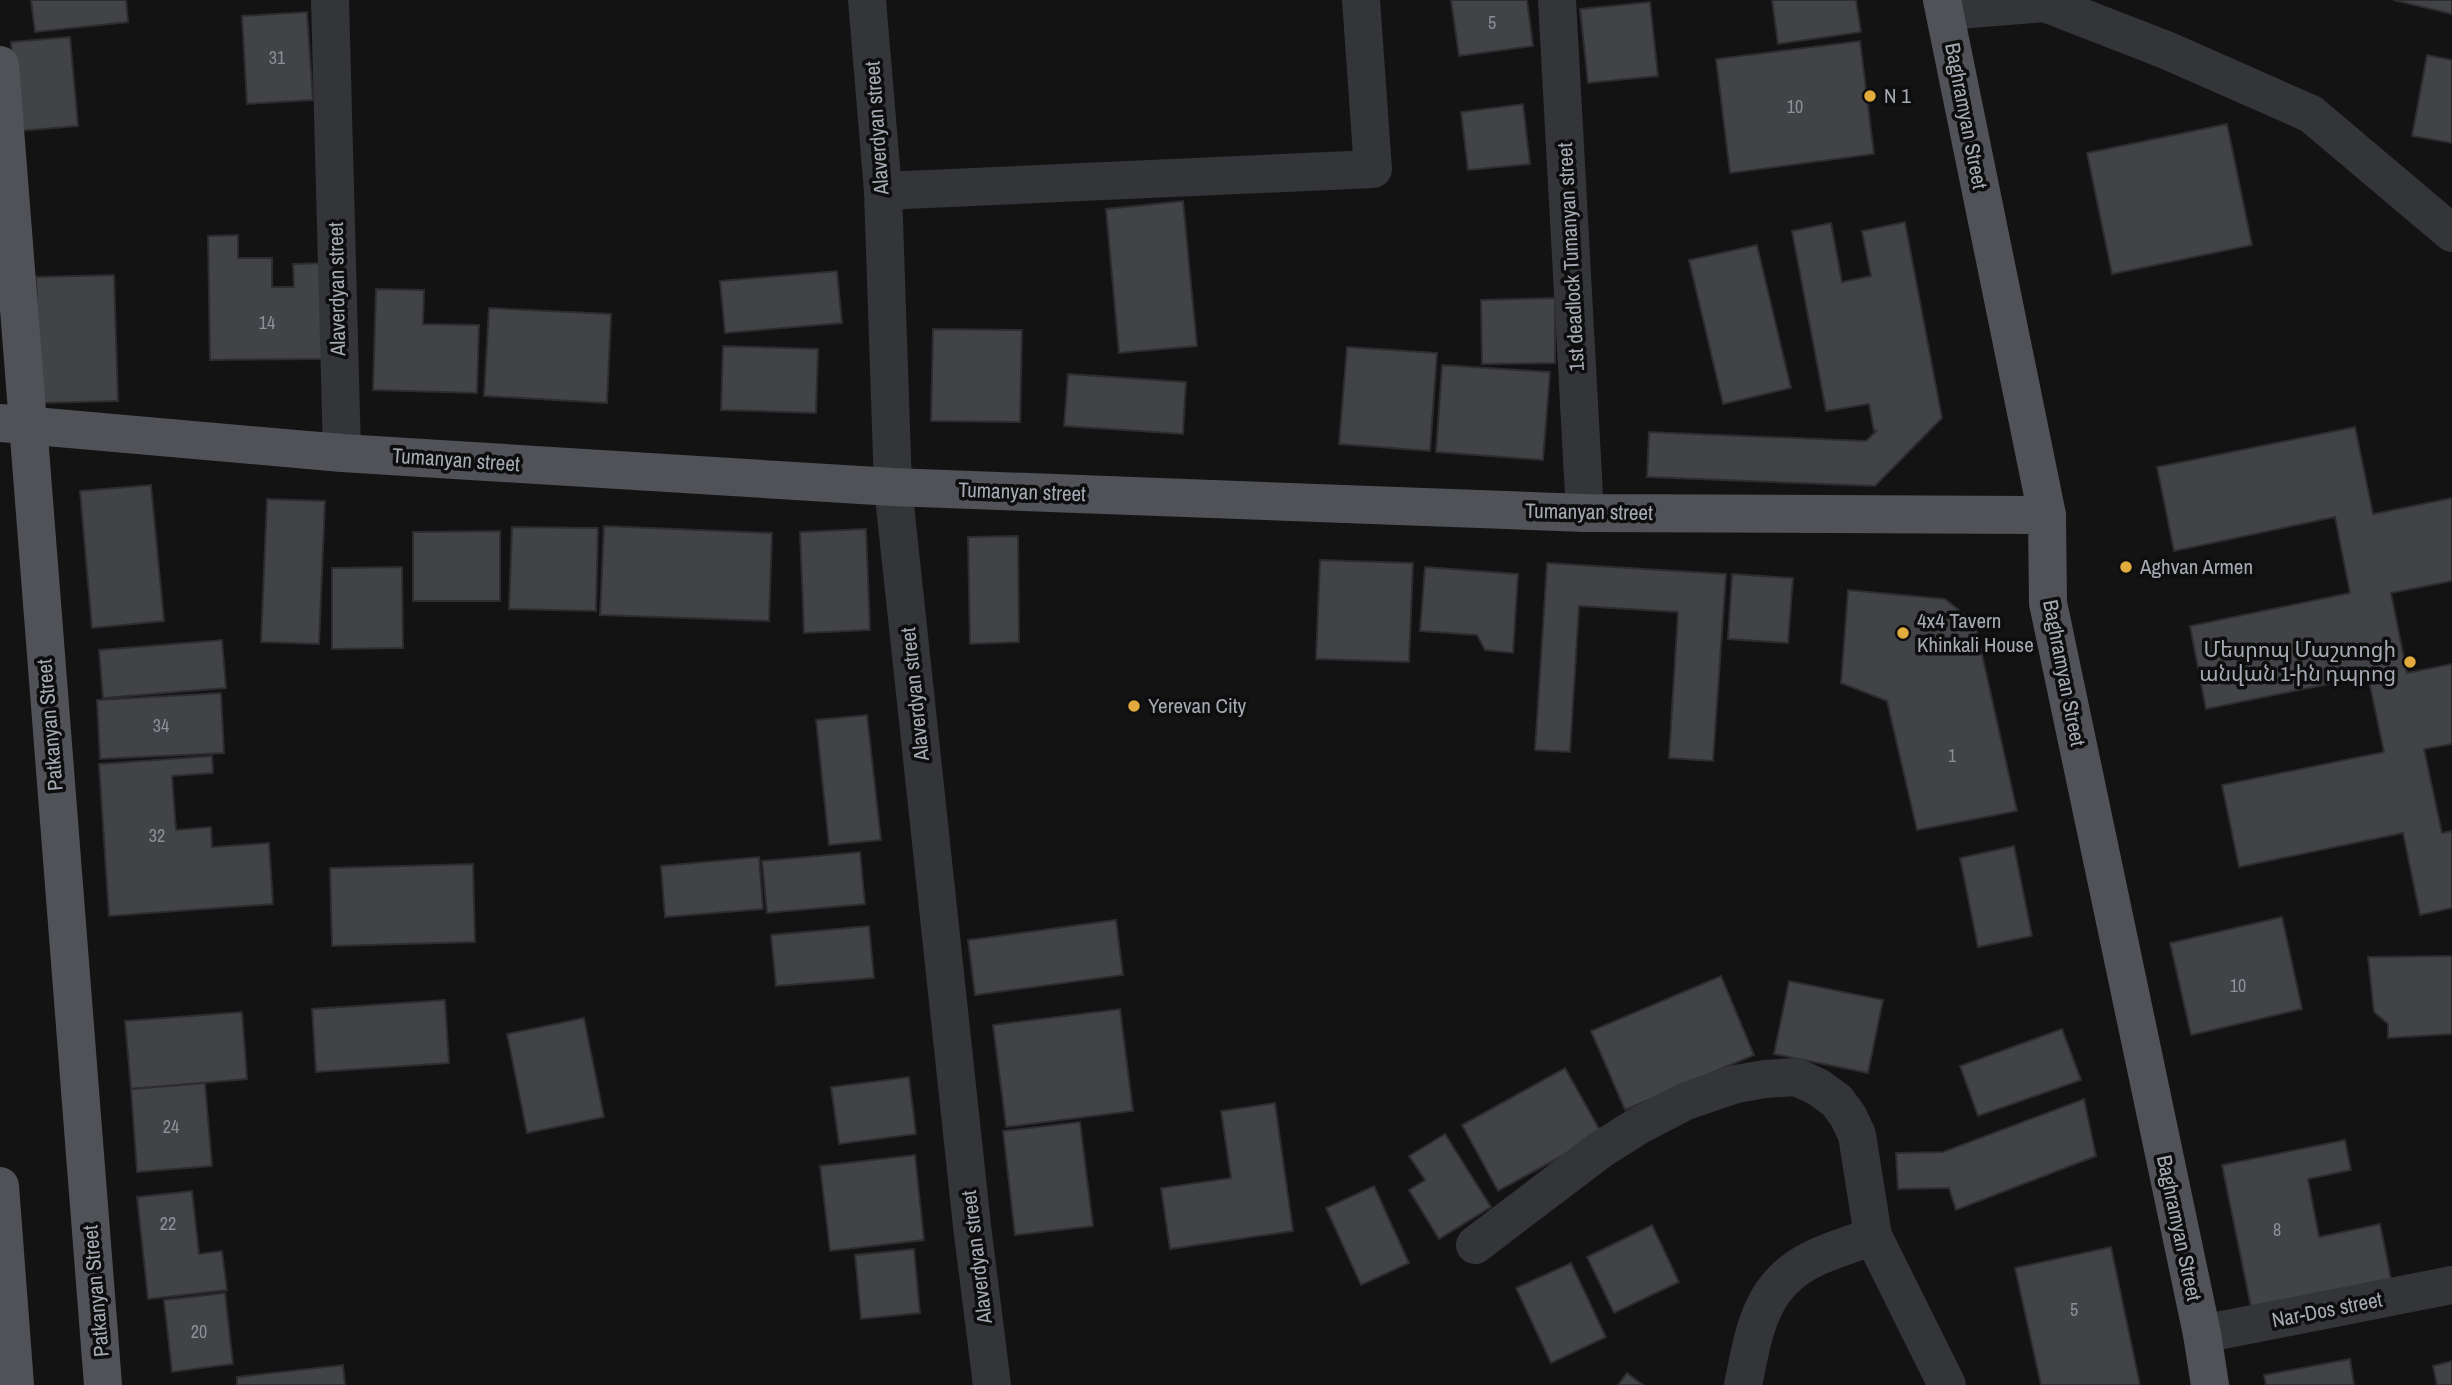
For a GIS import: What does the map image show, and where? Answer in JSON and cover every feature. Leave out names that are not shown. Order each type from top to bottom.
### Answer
[{"type":"main road","name":"Baghramyan Street","points":[[1944,6],[2047,515],[2048,603],[2202,1334],[2210,1385]]},
{"type":"main road","name":"Patkanyan Street","points":[[0,65],[14,424],[103,1385]]},
{"type":"main road","name":"Tumanyan street","points":[[14,424],[342,453],[893,487],[1585,513],[2047,515]]},
{"type":"main road","points":[[0,1186],[15,1385]]},
{"type":"street","name":"Alaverdyan street","points":[[330,0],[342,453]]},
{"type":"street","name":"Alaverdyan street","points":[[867,0],[883,191],[893,487],[992,1385]]},
{"type":"street","points":[[883,191],[1373,169],[1361,0]]},
{"type":"street","name":"1st deadlock Tumanyan street","points":[[1557,0],[1585,513]]},
{"type":"street","points":[[1944,6],[2046,2],[2166,50],[2311,114],[2452,233]]},
{"type":"street","points":[[1475,1245],[1600,1150],[1638,1126],[1686,1101],[1736,1084],[1796,1077],[1818,1087],[1837,1101],[1848,1116],[1857,1135],[1873,1236],[1947,1385]]},
{"type":"street","points":[[1743,1385],[1756,1324],[1767,1298],[1785,1277],[1812,1259],[1873,1236]]},
{"type":"street","name":"Nar-Dos street","points":[[2202,1334],[2452,1285]]},
{"type":"building","points":[[31,0],[126,0],[128,22],[35,32]]},
{"type":"building","points":[[1451,0],[1527,0],[1533,46],[1459,56]]},
{"type":"building","points":[[1772,0],[1856,0],[1861,32],[1778,44]]},
{"type":"building","points":[[2393,0],[2452,0],[2452,14]]},
{"type":"building","points":[[1650,2],[1658,76],[1588,83],[1580,9]]},
{"type":"building","points":[[307,12],[313,100],[247,104],[242,16]]},
{"type":"building","points":[[70,37],[78,126],[19,131],[11,42]]},
{"type":"building","points":[[1860,41],[1874,154],[1730,173],[1716,59]]},
{"type":"building","points":[[2427,55],[2452,60],[2452,143],[2412,136]]},
{"type":"building","points":[[1523,104],[1530,164],[1468,170],[1461,112]]},
{"type":"building","points":[[2227,124],[2252,245],[2112,274],[2087,153]]},
{"type":"building","points":[[1183,201],[1197,346],[1119,353],[1106,209]]},
{"type":"building","points":[[1905,222],[1942,418],[1875,486],[1647,477],[1649,432],[1866,441],[1876,431],[1869,404],[1826,411],[1792,231],[1831,223],[1842,282],[1871,276],[1862,231]]},
{"type":"building","points":[[238,235],[238,258],[272,258],[272,287],[294,287],[293,264],[325,263],[325,359],[210,360],[208,236]]},
{"type":"building","points":[[1757,245],[1791,388],[1723,404],[1689,260]]},
{"type":"building","points":[[837,271],[842,323],[725,333],[720,281]]},
{"type":"building","points":[[114,275],[118,401],[41,403],[36,277]]},
{"type":"building","points":[[376,289],[424,290],[423,324],[479,325],[477,393],[373,390]]},
{"type":"building","points":[[1555,298],[1555,363],[1482,364],[1481,300]]},
{"type":"building","points":[[489,308],[611,314],[607,403],[484,396]]},
{"type":"building","points":[[933,329],[1022,330],[1020,422],[931,421]]},
{"type":"building","points":[[723,346],[818,349],[816,413],[721,410]]},
{"type":"building","points":[[1347,347],[1437,353],[1430,451],[1339,444]]},
{"type":"building","points":[[1442,365],[1550,372],[1543,460],[1436,452]]},
{"type":"building","points":[[1068,374],[1186,382],[1183,434],[1064,426]]},
{"type":"building","points":[[2355,427],[2373,514],[2452,498],[2452,581],[2391,593],[2407,673],[2452,664],[2452,744],[2424,749],[2442,833],[2452,831],[2452,908],[2420,915],[2403,833],[2239,867],[2222,785],[2384,752],[2368,676],[2206,709],[2190,626],[2350,593],[2335,517],[2174,551],[2157,467]]},
{"type":"building","points":[[151,485],[164,621],[92,628],[80,491]]},
{"type":"building","points":[[267,499],[325,501],[319,644],[261,642]]},
{"type":"building","points":[[604,526],[772,533],[769,621],[600,615]]},
{"type":"building","points":[[512,527],[598,528],[596,611],[509,609]]},
{"type":"building","points":[[866,529],[870,630],[804,633],[800,532]]},
{"type":"building","points":[[500,531],[500,601],[413,601],[413,532]]},
{"type":"building","points":[[1018,536],[1019,642],[970,644],[968,537]]},
{"type":"building","points":[[1320,560],[1413,563],[1409,662],[1316,659]]},
{"type":"building","points":[[1547,563],[1726,574],[1713,761],[1669,758],[1678,612],[1579,606],[1570,752],[1535,750]]},
{"type":"building","points":[[402,567],[403,648],[332,649],[332,568]]},
{"type":"building","points":[[1425,567],[1518,574],[1513,653],[1485,650],[1477,635],[1420,631]]},
{"type":"building","points":[[1732,574],[1793,578],[1788,643],[1728,639]]},
{"type":"building","points":[[1848,590],[1945,599],[1975,623],[2017,811],[1917,830],[1887,701],[1841,683]]},
{"type":"building","points":[[222,640],[226,688],[103,698],[99,650]]},
{"type":"building","points":[[221,693],[224,753],[100,759],[97,700]]},
{"type":"building","points":[[867,715],[881,840],[829,845],[816,720]]},
{"type":"building","points":[[212,756],[213,773],[172,776],[176,830],[211,827],[212,847],[269,843],[273,904],[109,916],[99,764]]},
{"type":"building","points":[[2014,846],[2032,936],[1978,947],[1960,858]]},
{"type":"building","points":[[860,852],[865,904],[767,913],[762,861]]},
{"type":"building","points":[[759,857],[763,909],[665,917],[661,866]]},
{"type":"building","points":[[473,864],[475,942],[332,946],[330,868]]},
{"type":"building","points":[[2282,917],[2302,1009],[2191,1035],[2170,943]]},
{"type":"building","points":[[1116,920],[1123,975],[975,995],[968,940]]},
{"type":"building","points":[[869,926],[874,978],[776,986],[771,935]]},
{"type":"building","points":[[2450,956],[2452,1034],[2388,1038],[2388,1024],[2374,1012],[2368,957]]},
{"type":"building","points":[[1721,976],[1754,1055],[1625,1110],[1591,1031]]},
{"type":"building","points":[[1789,981],[1883,1000],[1868,1073],[1774,1054]]},
{"type":"building","points":[[445,1000],[449,1063],[316,1072],[312,1009]]},
{"type":"building","points":[[1120,1009],[1133,1111],[1006,1127],[993,1025]]},
{"type":"building","points":[[242,1012],[247,1079],[131,1089],[125,1021]]},
{"type":"building","points":[[584,1018],[604,1117],[527,1133],[507,1034]]},
{"type":"building","points":[[2062,1029],[2081,1080],[1978,1116],[1960,1066]]},
{"type":"building","points":[[1565,1068],[1602,1134],[1498,1191],[1462,1125]]},
{"type":"building","points":[[909,1077],[916,1134],[839,1144],[831,1087]]},
{"type":"building","points":[[205,1083],[212,1166],[137,1172],[131,1089]]},
{"type":"building","points":[[2084,1099],[2096,1156],[1956,1210],[1949,1188],[1898,1189],[1896,1153],[1943,1152]]},
{"type":"building","points":[[1275,1103],[1293,1231],[1170,1249],[1161,1188],[1231,1178],[1221,1111]]},
{"type":"building","points":[[1080,1122],[1093,1226],[1015,1235],[1003,1131]]},
{"type":"building","points":[[1445,1134],[1491,1207],[1439,1239],[1409,1190],[1425,1180],[1409,1156]]},
{"type":"building","points":[[2345,1140],[2351,1170],[2308,1179],[2319,1237],[2380,1224],[2392,1284],[2252,1312],[2222,1165]]},
{"type":"building","points":[[915,1155],[924,1240],[830,1251],[820,1166]]},
{"type":"building","points":[[1374,1186],[1409,1263],[1361,1285],[1326,1208]]},
{"type":"building","points":[[192,1191],[199,1254],[222,1251],[227,1290],[148,1299],[137,1197]]},
{"type":"building","points":[[1652,1225],[1679,1282],[1614,1313],[1587,1257]]},
{"type":"building","points":[[2111,1247],[2140,1385],[2041,1385],[2015,1268]]},
{"type":"building","points":[[914,1249],[920,1313],[861,1319],[855,1255]]},
{"type":"building","points":[[1571,1263],[1606,1337],[1551,1363],[1516,1288]]},
{"type":"building","points":[[225,1293],[233,1364],[172,1372],[164,1300]]},
{"type":"building","points":[[2350,1359],[2354,1385],[2266,1385],[2264,1375]]},
{"type":"building","points":[[2452,1361],[2452,1385],[2437,1385],[2433,1366]]},
{"type":"building","points":[[343,1365],[345,1385],[237,1385],[237,1377]]},
{"type":"building","points":[[1627,1373],[1643,1385],[1618,1385]]},
{"type":"place","name":"N 1","points":[[1870,96]]},
{"type":"place","name":"Aghvan Armen","points":[[2126,567]]},
{"type":"place","name":"4x4 Tavern Khinkali House","points":[[1903,633]]},
{"type":"place","name":"Մեսրոպ Մաշտոցի անվան 1-ին դպրոց","points":[[2410,662]]},
{"type":"place","name":"Yerevan City","points":[[1134,706]]}]
